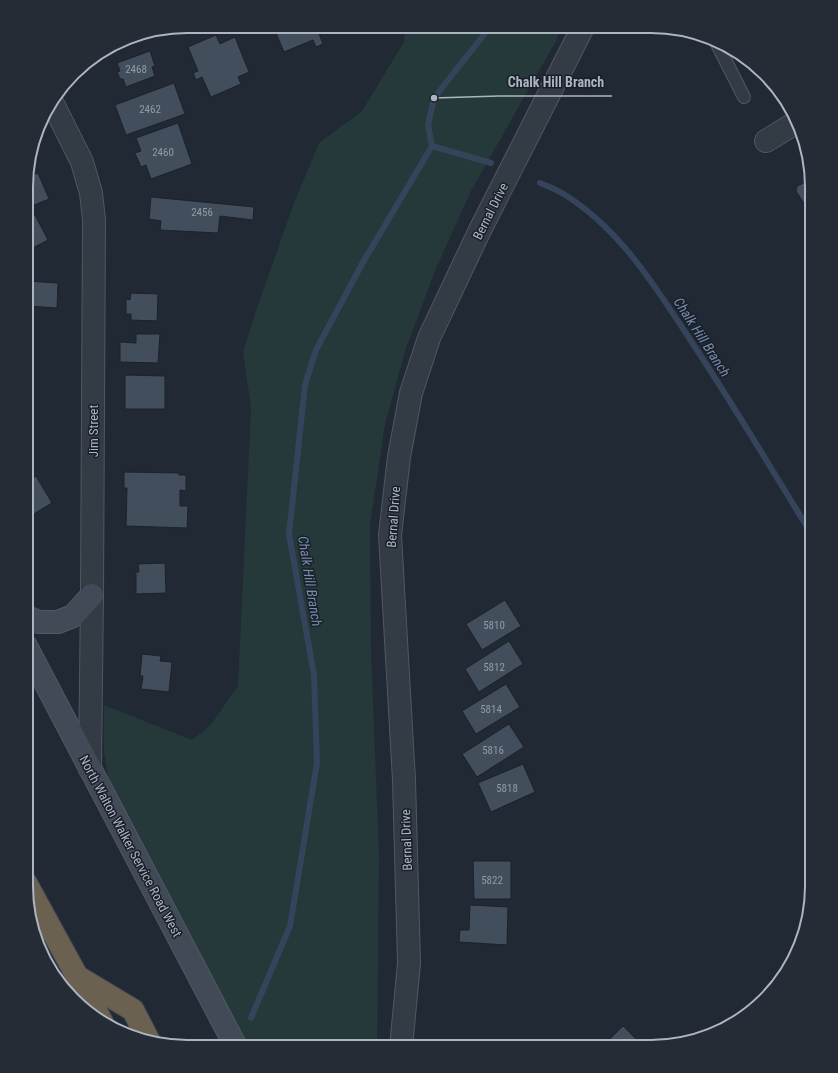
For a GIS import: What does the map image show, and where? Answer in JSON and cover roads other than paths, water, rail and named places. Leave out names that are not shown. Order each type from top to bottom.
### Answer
[{"type":"highway","points":[[33,896],[95,1010]]},
{"type":"highway","points":[[78,977],[133,1010],[146,1035]]},
{"type":"main road","points":[[33,620],[39,622],[58,622],[73,616],[92,595]]},
{"type":"main road","name":"North Walton Walker Service Road West","points":[[33,659],[232,1040]]},
{"type":"street","name":"Bernal Drive","points":[[402,1040],[409,963],[404,780],[390,535],[399,457],[411,392],[429,338],[479,232],[580,33]]},
{"type":"street","name":"Jim Street","points":[[55,108],[82,162],[91,193],[94,220],[90,769]]},
{"type":"street","points":[[766,141],[792,125]]},
{"type":"lane","points":[[720,49],[744,97]]},
{"type":"waterway","name":"Chalk Hill Branch","points":[[485,33],[434,98],[428,125],[432,146],[491,163]]},
{"type":"waterway","name":"Chalk Hill Branch","points":[[251,1018],[290,926],[317,763],[314,675],[289,534],[305,385],[316,350],[362,264],[432,146]]},
{"type":"waterway","name":"Chalk Hill Branch","points":[[540,183],[562,193],[584,208],[622,244],[638,264],[654,285],[712,373],[805,524]]},
{"type":"place","name":"Chalk Hill Branch","points":[[434,98]]}]
